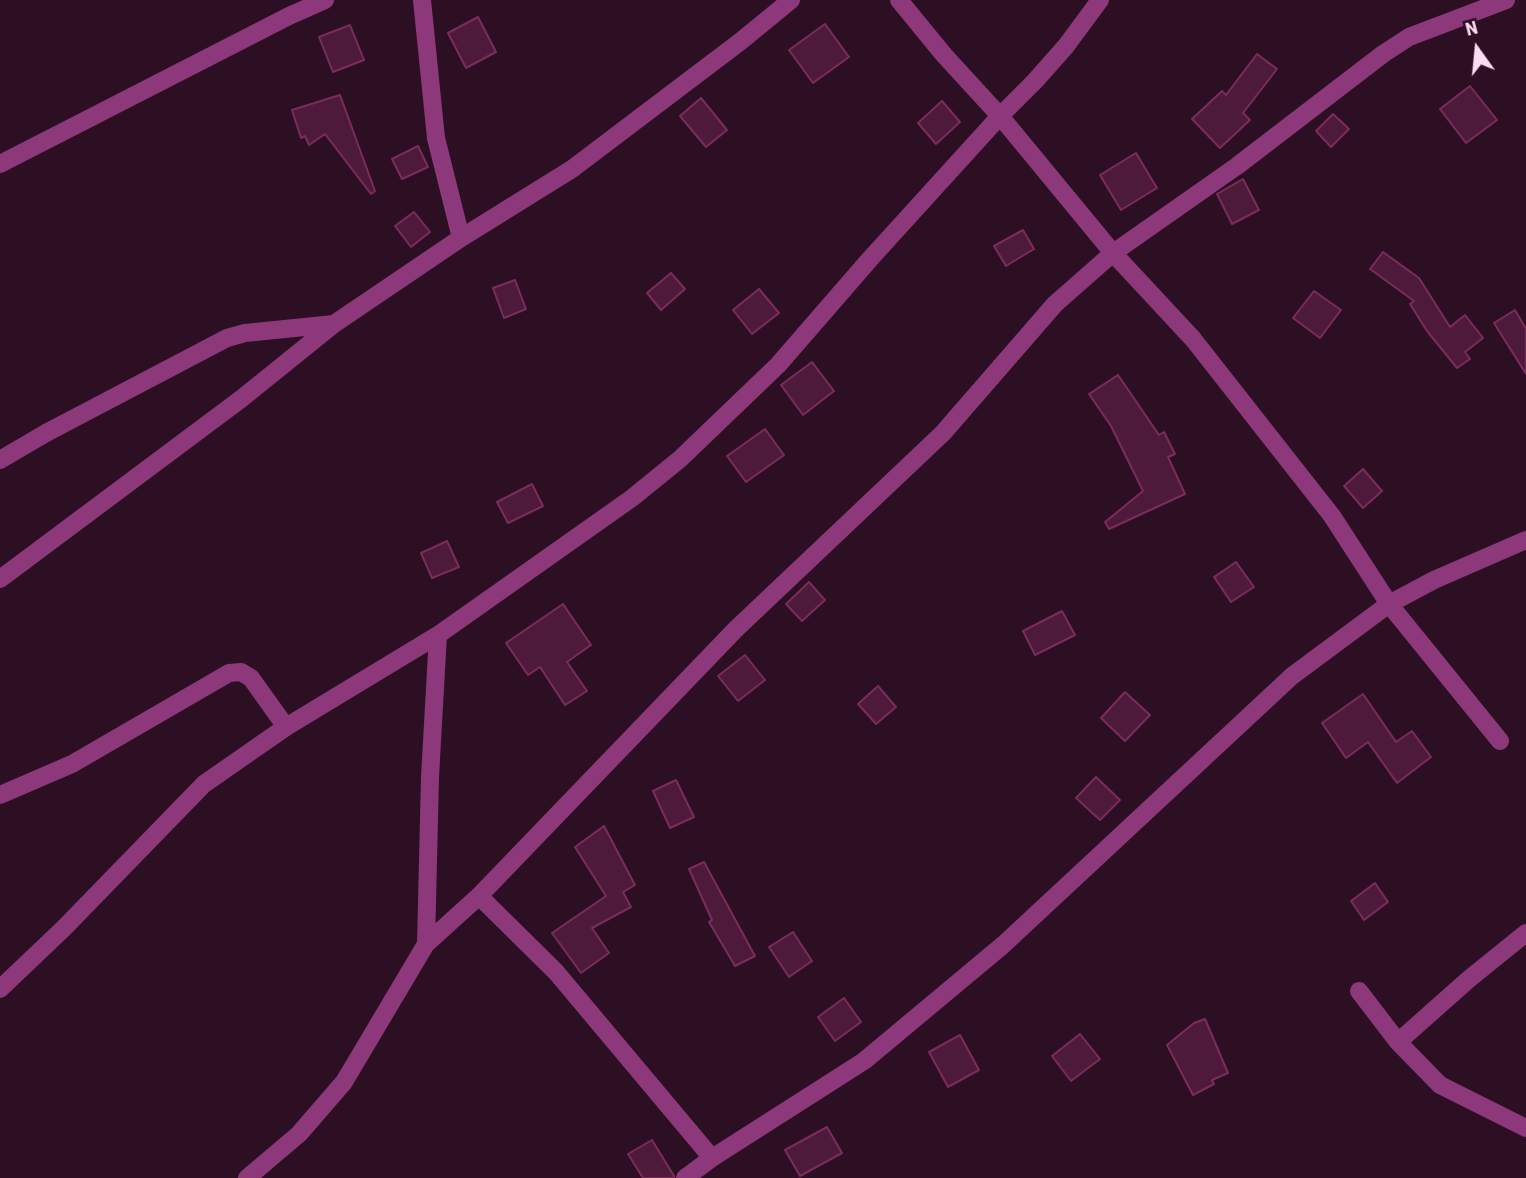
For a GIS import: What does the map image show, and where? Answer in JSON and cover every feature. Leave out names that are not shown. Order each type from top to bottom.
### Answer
[{"type":"street","points":[[0,164],[325,0]]},
{"type":"street","points":[[422,0],[436,138],[461,238]]},
{"type":"street","points":[[0,579],[241,399],[334,324],[461,238],[572,169],[791,0]]},
{"type":"street","points":[[899,0],[1114,253],[1193,339],[1332,516],[1388,604],[1500,741]]},
{"type":"street","points":[[0,989],[64,928],[204,784],[286,727],[438,635],[632,498],[680,459],[778,365],[1066,46],[1100,0]]},
{"type":"street","points":[[247,1178],[299,1134],[344,1082],[426,944],[479,896],[736,629],[943,433],[1055,304],[1114,253],[1237,166],[1383,54],[1409,37],[1506,0]]},
{"type":"street","points":[[0,460],[227,338],[245,333],[334,324]]},
{"type":"street","points":[[685,1178],[864,1061],[1014,936],[1292,677],[1388,604],[1434,580],[1526,540]]},
{"type":"street","points":[[426,944],[430,777],[438,635]]},
{"type":"street","points":[[0,795],[72,764],[229,673],[241,672],[251,678],[286,727]]},
{"type":"street","points":[[479,896],[556,972],[712,1158]]},
{"type":"street","points":[[1398,1042],[1526,933]]},
{"type":"street","points":[[1359,991],[1398,1042],[1440,1085],[1526,1128]]},
{"type":"building","points":[[478,17],[496,52],[466,68],[448,33]]},
{"type":"building","points":[[825,24],[849,57],[813,83],[789,50]]},
{"type":"building","points":[[350,25],[364,60],[333,72],[319,37]]},
{"type":"building","points":[[1257,54],[1277,69],[1243,113],[1250,120],[1220,148],[1192,119],[1222,91],[1226,95]]},
{"type":"building","points":[[1470,86],[1497,120],[1466,143],[1440,109]]},
{"type":"building","points":[[340,95],[375,191],[371,194],[325,134],[309,145],[305,136],[301,138],[292,110]]},
{"type":"building","points":[[701,98],[727,130],[706,147],[680,116]]},
{"type":"building","points":[[942,101],[960,122],[936,144],[918,123]]},
{"type":"building","points":[[1333,114],[1349,129],[1331,147],[1316,131]]},
{"type":"building","points":[[418,146],[428,167],[402,179],[392,159]]},
{"type":"building","points":[[1136,153],[1157,188],[1121,210],[1100,175]]},
{"type":"building","points":[[1243,179],[1259,210],[1232,224],[1217,194]]},
{"type":"building","points":[[414,212],[430,232],[411,247],[395,226]]},
{"type":"building","points":[[1023,230],[1034,249],[1006,266],[994,246]]},
{"type":"building","points":[[1383,252],[1419,278],[1450,327],[1465,315],[1483,338],[1465,352],[1470,359],[1457,368],[1427,331],[1410,304],[1414,301],[1370,269]]},
{"type":"building","points":[[671,273],[685,289],[661,310],[647,293]]},
{"type":"building","points":[[515,280],[526,309],[504,318],[493,288]]},
{"type":"building","points":[[759,289],[779,313],[752,334],[733,310]]},
{"type":"building","points":[[1314,291],[1341,310],[1320,338],[1293,318]]},
{"type":"building","points":[[1515,310],[1526,329],[1526,374],[1494,323]]},
{"type":"building","points":[[812,362],[834,391],[803,415],[781,385]]},
{"type":"building","points":[[1118,375],[1159,435],[1164,432],[1175,454],[1168,457],[1185,494],[1109,529],[1105,522],[1143,491],[1111,426],[1089,394]]},
{"type":"building","points":[[765,429],[784,455],[746,482],[727,456]]},
{"type":"building","points":[[1363,469],[1382,491],[1363,508],[1344,486]]},
{"type":"building","points":[[532,484],[543,506],[508,523],[497,502]]},
{"type":"building","points":[[447,541],[459,567],[432,578],[421,553]]},
{"type":"building","points":[[1236,562],[1254,587],[1231,602],[1214,577]]},
{"type":"building","points":[[809,582],[825,600],[802,621],[786,604]]},
{"type":"building","points":[[563,604],[591,645],[567,662],[587,691],[565,705],[540,667],[528,675],[506,643]]},
{"type":"building","points":[[1062,611],[1075,635],[1035,655],[1023,631]]},
{"type":"building","points":[[745,655],[765,680],[738,701],[718,676]]},
{"type":"building","points":[[878,686],[896,707],[876,724],[858,704]]},
{"type":"building","points":[[1125,692],[1150,715],[1125,741],[1101,718]]},
{"type":"building","points":[[1363,694],[1396,742],[1412,731],[1431,757],[1397,783],[1368,742],[1346,758],[1322,723]]},
{"type":"building","points":[[1096,777],[1120,800],[1100,820],[1076,798]]},
{"type":"building","points":[[676,780],[694,817],[670,828],[653,791]]},
{"type":"building","points":[[604,826],[635,885],[623,892],[631,907],[592,928],[609,953],[581,973],[552,933],[606,896],[575,847]]},
{"type":"building","points":[[704,862],[755,956],[735,966],[709,922],[712,920],[689,869]]},
{"type":"building","points":[[1375,883],[1388,902],[1364,920],[1351,901]]},
{"type":"building","points":[[793,932],[812,961],[789,977],[769,947]]},
{"type":"building","points":[[844,998],[861,1022],[835,1041],[818,1017]]},
{"type":"building","points":[[1205,1019],[1228,1073],[1212,1080],[1214,1084],[1193,1095],[1167,1045],[1194,1023]]},
{"type":"building","points":[[1080,1034],[1100,1059],[1071,1081],[1052,1056]]},
{"type":"building","points":[[960,1035],[979,1070],[948,1087],[929,1052]]},
{"type":"building","points":[[827,1127],[842,1153],[800,1176],[785,1150]]},
{"type":"building","points":[[652,1140],[674,1178],[643,1178],[628,1154]]}]
